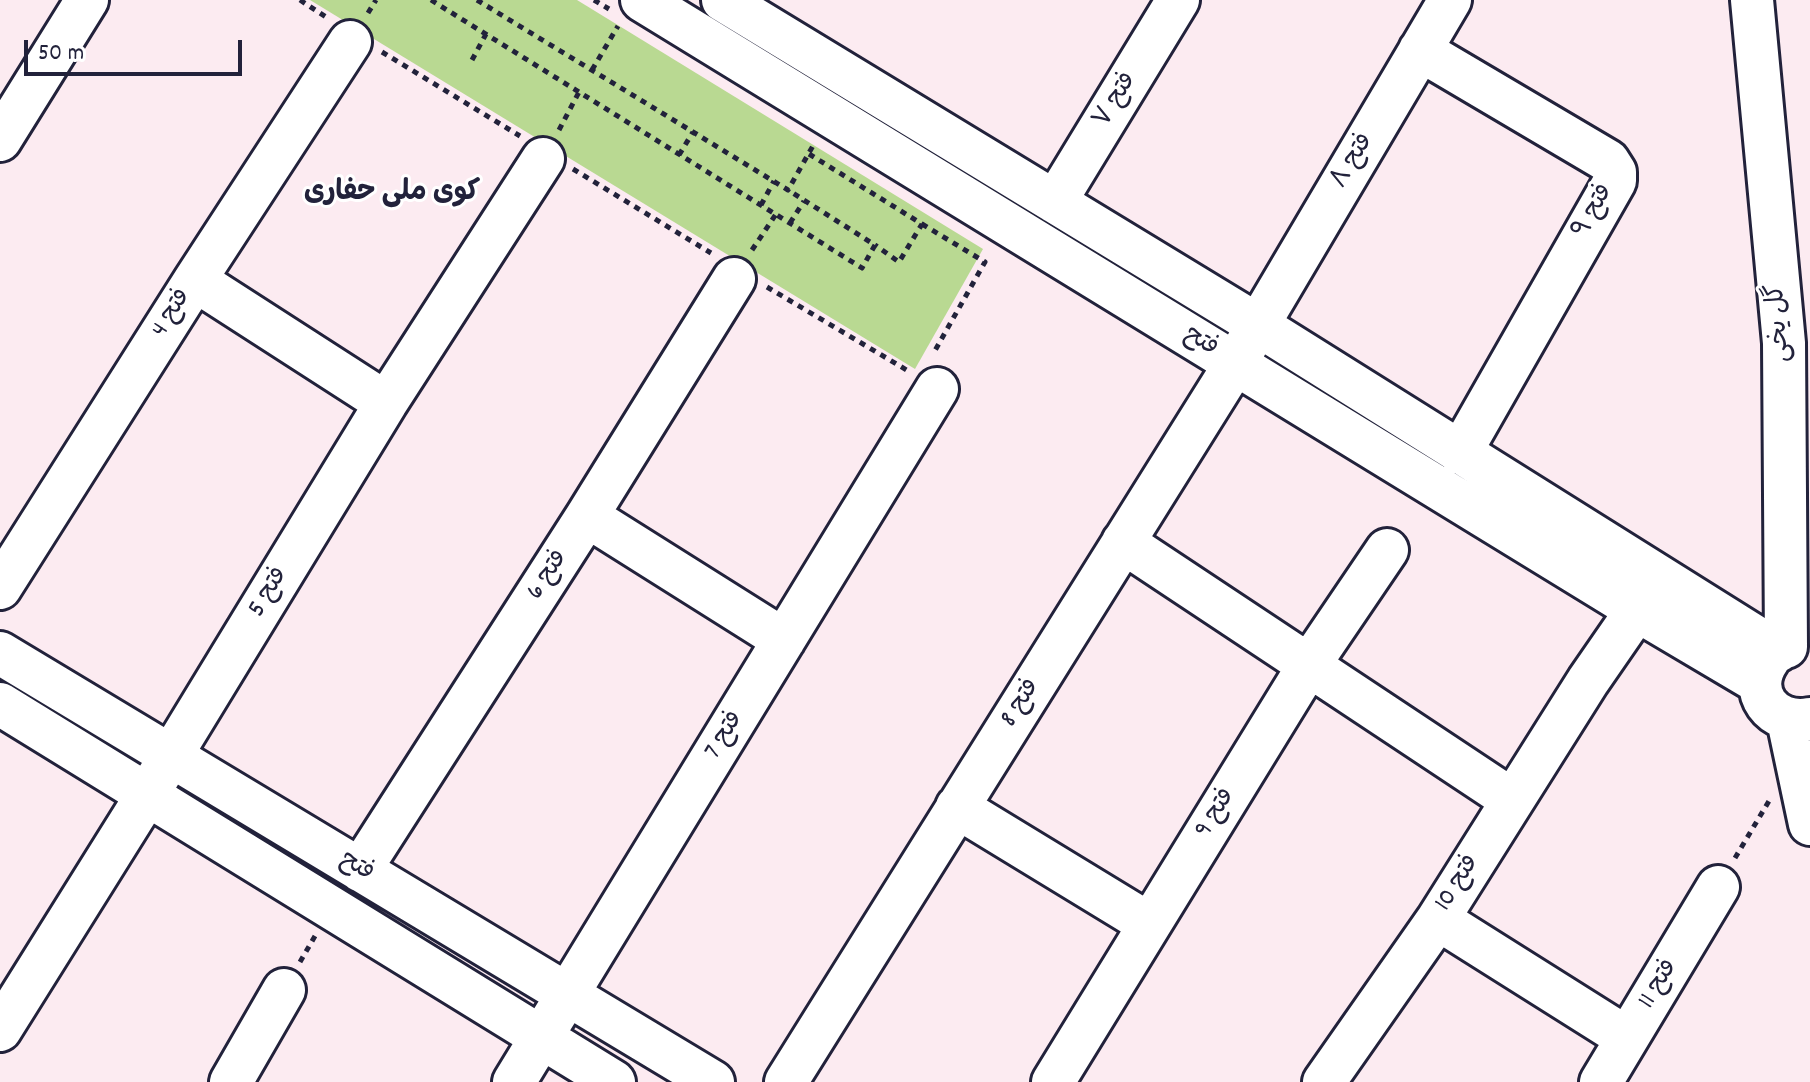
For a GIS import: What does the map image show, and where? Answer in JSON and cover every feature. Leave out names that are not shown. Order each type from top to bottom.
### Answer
[{"type":"street","points":[[0,140],[87,0]]},
{"type":"street","name":"فتح","points":[[723,0],[1258,325],[1784,657]]},
{"type":"street","name":"فتح ۷","points":[[1055,202],[1178,0]]},
{"type":"street","name":"فتح ۸","points":[[1258,325],[1450,0]]},
{"type":"street","name":"گل یخی","points":[[1752,0],[1784,343],[1784,657]]},
{"type":"street","name":"فتح","points":[[632,9],[1235,364],[1637,610],[1784,657]]},
{"type":"street","name":"فتح 4","points":[[0,588],[195,280],[354,38]]},
{"type":"street","name":"فتح ۹","points":[[1420,50],[1608,161],[1615,172],[1615,181],[1460,453]]},
{"type":"street","name":"فتح 5","points":[[0,1030],[386,403],[545,156]]},
{"type":"street","name":"فتح 6","points":[[360,870],[587,516],[736,275]]},
{"type":"street","points":[[195,280],[386,403]]},
{"type":"street","name":"فتح 8","points":[[786,1082],[1258,325]]},
{"type":"street","name":"فتح 7","points":[[514,1082],[784,640],[928,377]]},
{"type":"street","points":[[587,516],[784,640]]},
{"type":"street","points":[[1123,542],[1512,800]]},
{"type":"street","name":"فتح 9","points":[[1053,1082],[1309,665],[1387,550]]},
{"type":"street","name":"فتح 10","points":[[1324,1082],[1438,919],[1588,681],[1637,610]]},
{"type":"street","name":"فتح","points":[[0,653],[713,1082]]},
{"type":"street","points":[[1784,657],[1761,693],[1771,710],[1798,731],[1810,824]]},
{"type":"street","name":"فتح","points":[[0,704],[614,1082]]},
{"type":"street","points":[[957,807],[1149,924]]},
{"type":"street","name":"فتح 11","points":[[1601,1082],[1718,887]]},
{"type":"street","points":[[1438,919],[1627,1038]]},
{"type":"street","points":[[231,1082],[284,990]]},
{"type":"path","points":[[300,0],[354,38],[736,275],[928,377],[985,262],[809,154]]},
{"type":"path","points":[[431,0],[862,268],[875,245]]},
{"type":"path","points":[[477,0],[774,181],[899,262],[922,224]]},
{"type":"path","points":[[592,70],[632,9]]},
{"type":"path","points":[[472,60],[486,34]]},
{"type":"path","points":[[545,156],[579,92]]},
{"type":"path","points":[[679,155],[693,132]]},
{"type":"path","points":[[788,190],[818,138]]},
{"type":"path","points":[[761,205],[774,181]]},
{"type":"path","points":[[790,223],[804,201]]},
{"type":"path","points":[[736,275],[776,214]]},
{"type":"path","points":[[1718,887],[1798,731]]},
{"type":"path","points":[[284,990],[331,908]]},
{"type":"green space","points":[[310,0],[577,0],[983,249],[915,369]]},
{"type":"district","name":"کوی ملی حفاری","points":[[392,195]]}]
